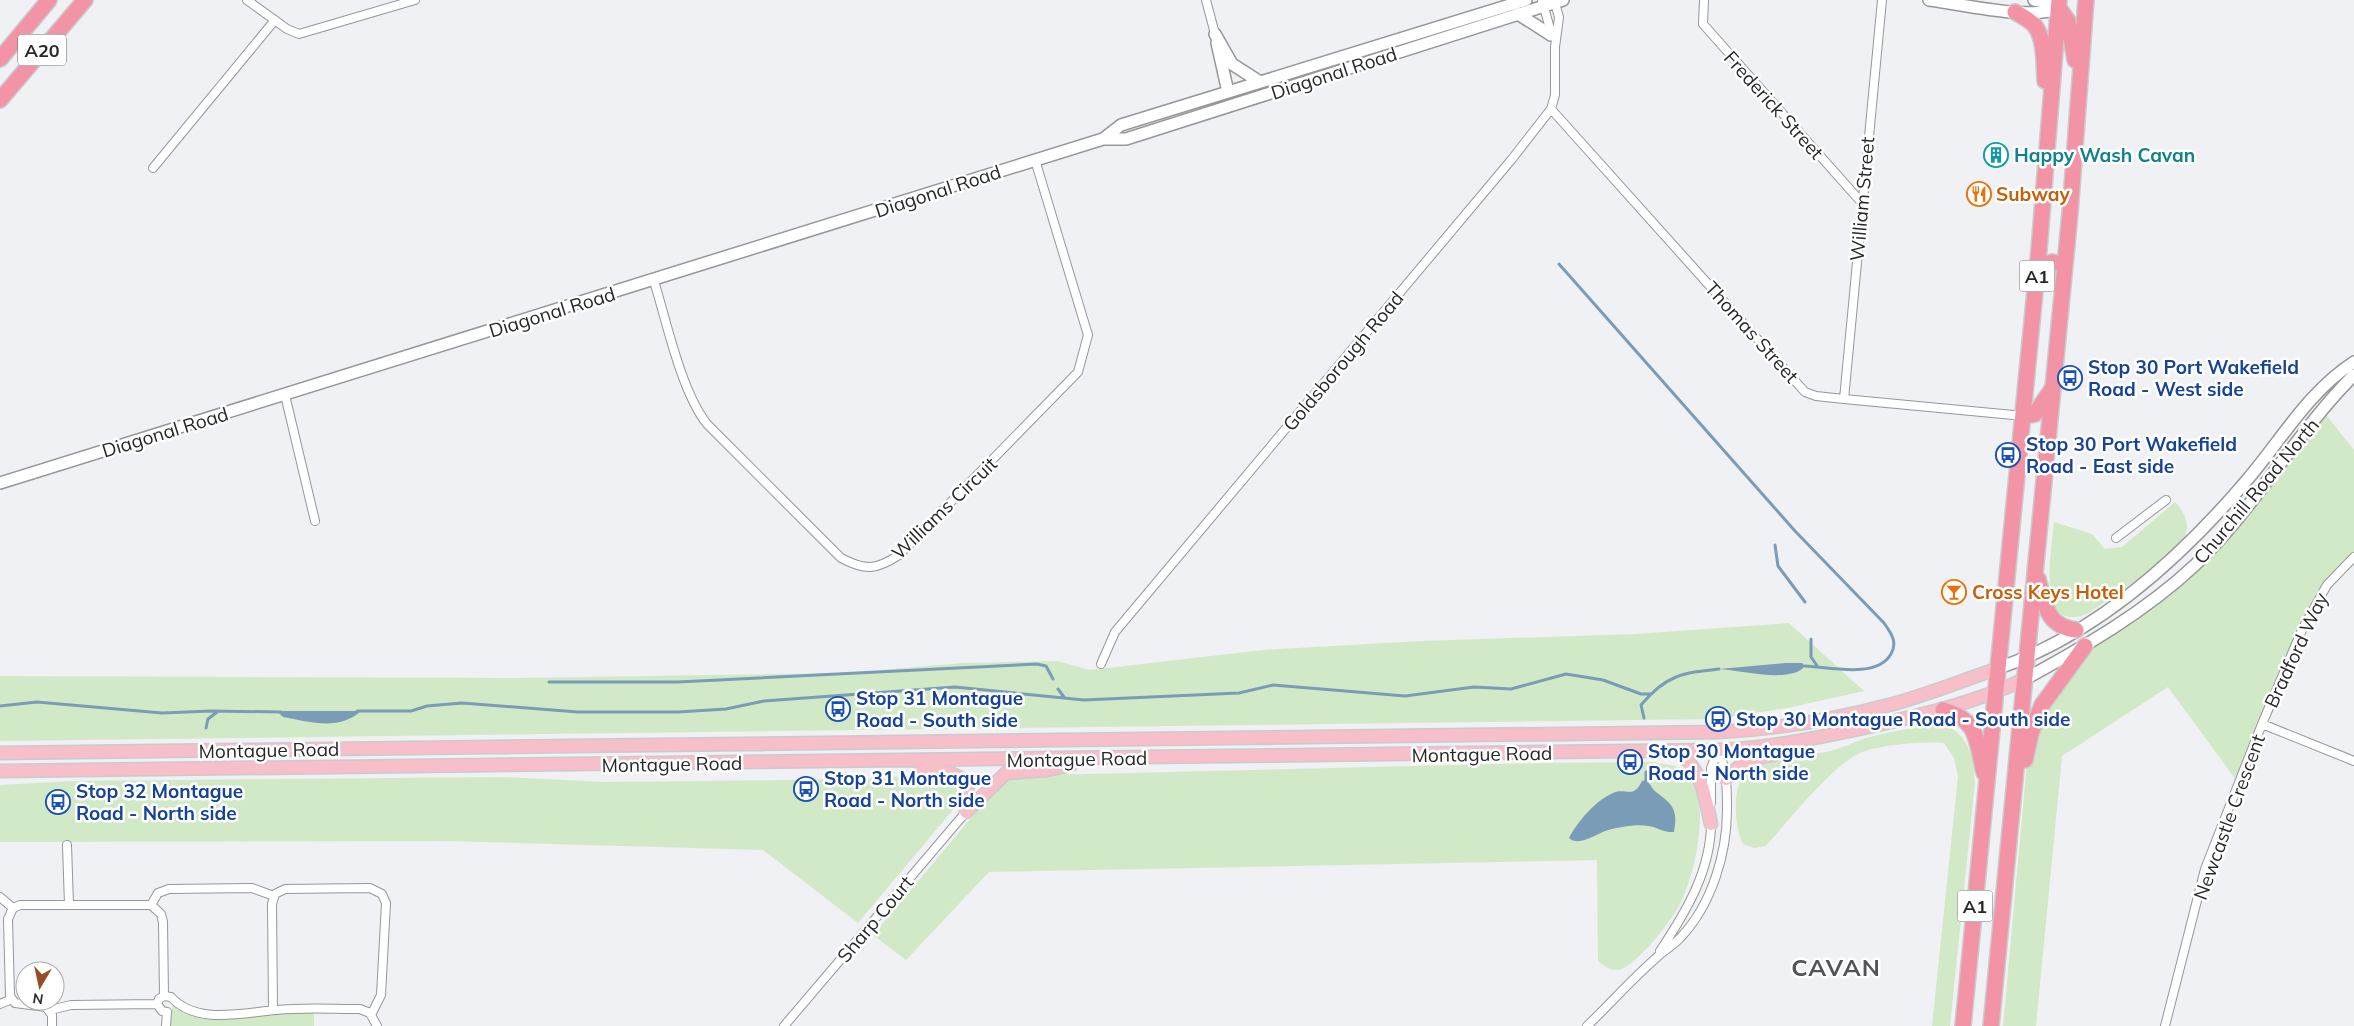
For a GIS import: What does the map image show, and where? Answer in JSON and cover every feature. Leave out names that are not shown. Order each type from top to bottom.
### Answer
[{"type":"highway","name":"A20","points":[[0,59],[49,0]]},
{"type":"highway","name":"A20","points":[[0,100],[85,0]]},
{"type":"highway","name":"A1","points":[[1991,1026],[2066,266],[2086,0]]},
{"type":"highway","points":[[2062,3],[2068,21],[2078,93]]},
{"type":"highway","name":"A1","points":[[1963,1026],[2024,416],[2062,3]]},
{"type":"highway","points":[[2015,12],[2035,26],[2041,42],[2049,137]]},
{"type":"highway","points":[[2035,295],[2047,264],[2052,262],[2066,266]]},
{"type":"highway","points":[[2024,416],[2035,414],[2054,385]]},
{"type":"highway","points":[[2035,570],[2052,619],[2062,627],[2076,630]]},
{"type":"highway","points":[[2011,826],[2035,718],[2049,692],[2085,646]]},
{"type":"highway","points":[[1943,710],[1959,714],[1970,725],[1975,736],[1987,786]]},
{"type":"main road","name":"Montague Road","points":[[0,753],[1720,732],[1775,727],[1843,716],[1894,704],[1999,668]]},
{"type":"main road","name":"Montague Road","points":[[0,771],[1678,752],[1793,743],[1943,710],[1996,693],[2025,679]]},
{"type":"main road","points":[[1611,734],[1706,742],[1718,750],[1745,736],[1775,727]]},
{"type":"main road","points":[[1726,779],[1736,770],[1754,760],[1826,745],[1864,728]]},
{"type":"main road","points":[[1678,752],[1695,767],[1704,790],[1711,824]]},
{"type":"main road","points":[[966,812],[1006,773],[1047,770],[1107,759]]},
{"type":"main road","points":[[888,762],[946,771],[961,778],[967,790],[966,812]]},
{"type":"street","points":[[247,0],[287,29],[299,34],[414,0]]},
{"type":"street","points":[[1206,0],[1228,92],[1260,97]]},
{"type":"street","name":"Diagonal Road","points":[[1103,139],[1121,125],[1377,48],[1526,0]]},
{"type":"street","name":"Frederick Street","points":[[1704,0],[1702,24],[1862,203]]},
{"type":"street","name":"William Street","points":[[1844,399],[1882,0]]},
{"type":"street","points":[[1929,0],[2015,12],[2045,12],[2062,3]]},
{"type":"street","points":[[2034,0],[2062,3]]},
{"type":"street","name":"Diagonal Road","points":[[0,483],[1103,139],[1126,138],[1260,97],[1551,2]]},
{"type":"street","name":"Goldsborough Road","points":[[1551,2],[1551,35],[1555,47]]},
{"type":"street","name":"Goldsborough Road","points":[[1101,664],[1116,632],[1512,159],[1551,109],[1555,95],[1555,47],[1559,17],[1551,2]]},
{"type":"street","points":[[1518,14],[1551,35]]},
{"type":"street","points":[[153,168],[275,20]]},
{"type":"street","points":[[1215,34],[1232,64],[1260,82]]},
{"type":"street","name":"Thomas Street","points":[[1551,109],[1805,392],[1816,396],[2024,416]]},
{"type":"street","name":"Williams Circuit","points":[[654,280],[689,393],[697,411],[707,424],[841,558],[854,565],[871,568],[885,564],[900,555],[1078,372],[1088,335],[1035,160]]},
{"type":"street","name":"Churchill Road North","points":[[1999,668],[2027,658],[2076,630],[2144,583],[2186,548],[2249,478],[2291,421],[2323,387],[2354,362]]},
{"type":"street","name":"Churchill Road North","points":[[2025,679],[2085,646],[2172,585],[2215,544],[2260,492],[2332,397],[2354,376]]},
{"type":"street","points":[[285,395],[315,521]]},
{"type":"street","points":[[2116,538],[2166,500]]},
{"type":"street","points":[[2209,524],[2215,544]]},
{"type":"street","name":"Bradford Way","points":[[2262,724],[2302,630],[2327,585],[2354,557]]},
{"type":"street","points":[[2262,724],[2354,761]]},
{"type":"street","name":"Newcastle Crescent","points":[[2165,1026],[2205,869],[2262,724]]},
{"type":"street","points":[[1587,1026],[1656,957],[1681,938],[1712,885],[1725,839],[1727,812],[1724,762],[1718,750]]},
{"type":"street","points":[[1656,957],[1680,921],[1694,894],[1706,861],[1711,824],[1711,768],[1718,750]]},
{"type":"street","name":"Sharp Court","points":[[784,1026],[966,812]]},
{"type":"street","points":[[67,846],[69,905]]},
{"type":"street","points":[[151,905],[158,893],[169,889],[252,888],[274,896]]},
{"type":"street","points":[[273,1010],[272,904],[274,896],[285,889],[370,888],[383,896],[386,907],[381,995],[371,1015]]},
{"type":"street","points":[[0,897],[13,908]]},
{"type":"street","points":[[15,1001],[12,999],[9,990],[8,919],[13,908],[20,905],[151,905],[161,914],[163,922],[164,996]]},
{"type":"street","points":[[164,996],[171,997],[174,1003],[173,1009],[167,1012],[162,1011],[158,1004],[159,999],[164,996]]},
{"type":"street","points":[[0,1004],[12,999]]},
{"type":"street","points":[[174,1003],[186,1009],[220,1015],[241,1015],[273,1010],[360,1009],[371,1015],[377,1026]]},
{"type":"street","points":[[65,1006],[158,1004]]},
{"type":"street","points":[[50,1011],[52,1026]]},
{"type":"street","points":[[166,1026],[167,1012]]},
{"type":"green space","points":[[2322,410],[2354,450],[2354,557],[2327,585],[2301,634],[2239,784],[2168,687],[2062,756],[2036,1026],[2003,1026],[2029,741],[2085,646],[2172,585],[2215,544]]},
{"type":"green space","points":[[2175,502],[2184,514],[2187,527],[2185,537],[2171,553],[2089,613],[2072,617],[2060,613],[2053,602],[2050,587],[2054,522],[2092,534],[2105,549],[2122,547]]},
{"type":"green space","points":[[1789,623],[1864,691],[1787,708],[1715,719],[0,741],[0,676],[518,678],[845,673],[963,663],[1057,661],[1090,670],[1263,650],[1421,641],[1635,634]]},
{"type":"green space","points":[[1945,724],[1960,736],[1969,749],[1975,783],[1950,1026],[1932,1026],[1958,776],[1954,758],[1944,743],[1899,744],[1856,755],[1845,762],[1821,784],[1766,846],[1754,848],[1743,844],[1736,819],[1736,799],[1741,781],[1745,775],[1763,764],[1830,751],[1886,733],[1915,727]]},
{"type":"green space","points":[[1654,762],[1684,768],[1690,778],[1700,808],[1697,848],[1689,882],[1676,911],[1653,942],[1634,961],[1618,970],[1609,969],[1598,961],[1597,860],[989,872],[906,960],[873,935],[1008,776]]},
{"type":"green space","points":[[917,775],[943,778],[953,782],[960,797],[957,805],[858,923],[763,850],[444,841],[0,842],[0,785],[72,781],[501,777],[605,782],[867,779]]},
{"type":"green space","points":[[174,1003],[212,1014],[314,1010],[314,1026],[166,1026]]},
{"type":"water","points":[[1802,663],[1805,666],[1789,674],[1777,675],[1719,669]]},
{"type":"water","points":[[277,711],[361,711],[343,721],[314,723],[283,717]]},
{"type":"water","points":[[1646,780],[1673,808],[1675,813],[1674,832],[1667,832],[1644,825],[1607,830],[1579,841],[1573,841],[1569,838],[1582,818],[1600,801],[1613,793],[1632,792],[1639,787],[1642,781]]},
{"type":"waterway","points":[[1559,264],[1795,531],[1884,623],[1893,638],[1894,646],[1891,654],[1884,662],[1875,667],[1852,670],[1805,666]]},
{"type":"waterway","points":[[1775,545],[1778,566],[1805,602]]},
{"type":"waterway","points":[[1811,639],[1811,657],[1818,667]]},
{"type":"waterway","points":[[549,682],[678,682],[1037,664],[1046,666],[1053,679]]},
{"type":"waterway","points":[[1644,718],[1641,705],[1667,681],[1685,674],[1719,669]]},
{"type":"waterway","points":[[357,711],[411,711],[427,706],[462,703],[578,712],[678,712],[726,709],[764,701],[955,687],[1084,700],[1239,693],[1273,685],[1405,696],[1474,687],[1511,689],[1566,674],[1603,680],[1641,694],[1650,694]]},
{"type":"waterway","points":[[1058,689],[1064,697]]},
{"type":"waterway","points":[[0,706],[37,702],[162,713],[211,711],[281,712]]},
{"type":"waterway","points":[[206,728],[208,719],[217,712]]},
{"type":"waterway","points":[[1646,772],[1646,780]]},
{"type":"waterway","points":[[207,799],[208,789]]},
{"type":"place","name":"Happy Wash Cavan","points":[[1996,155]]},
{"type":"place","name":"Subway","points":[[1979,194]]},
{"type":"place","name":"Stop 30 Port Wakefield Road - West side","points":[[2070,378]]},
{"type":"place","name":"Stop 30 Port Wakefield Road - East side","points":[[2008,455]]},
{"type":"place","name":"Cross Keys Hotel","points":[[1954,592]]},
{"type":"place","name":"Stop 31 Montague Road - South side","points":[[838,709]]},
{"type":"place","name":"Stop 30 Montague Road - South side","points":[[1718,719]]},
{"type":"place","name":"Stop 30 Montague Road - North side","points":[[1630,762]]},
{"type":"place","name":"Stop 31 Montague Road - North side","points":[[806,789]]},
{"type":"place","name":"Stop 32 Montague Road - North side","points":[[58,802]]},
{"type":"district","name":"CAVAN","points":[[1836,967]]}]
